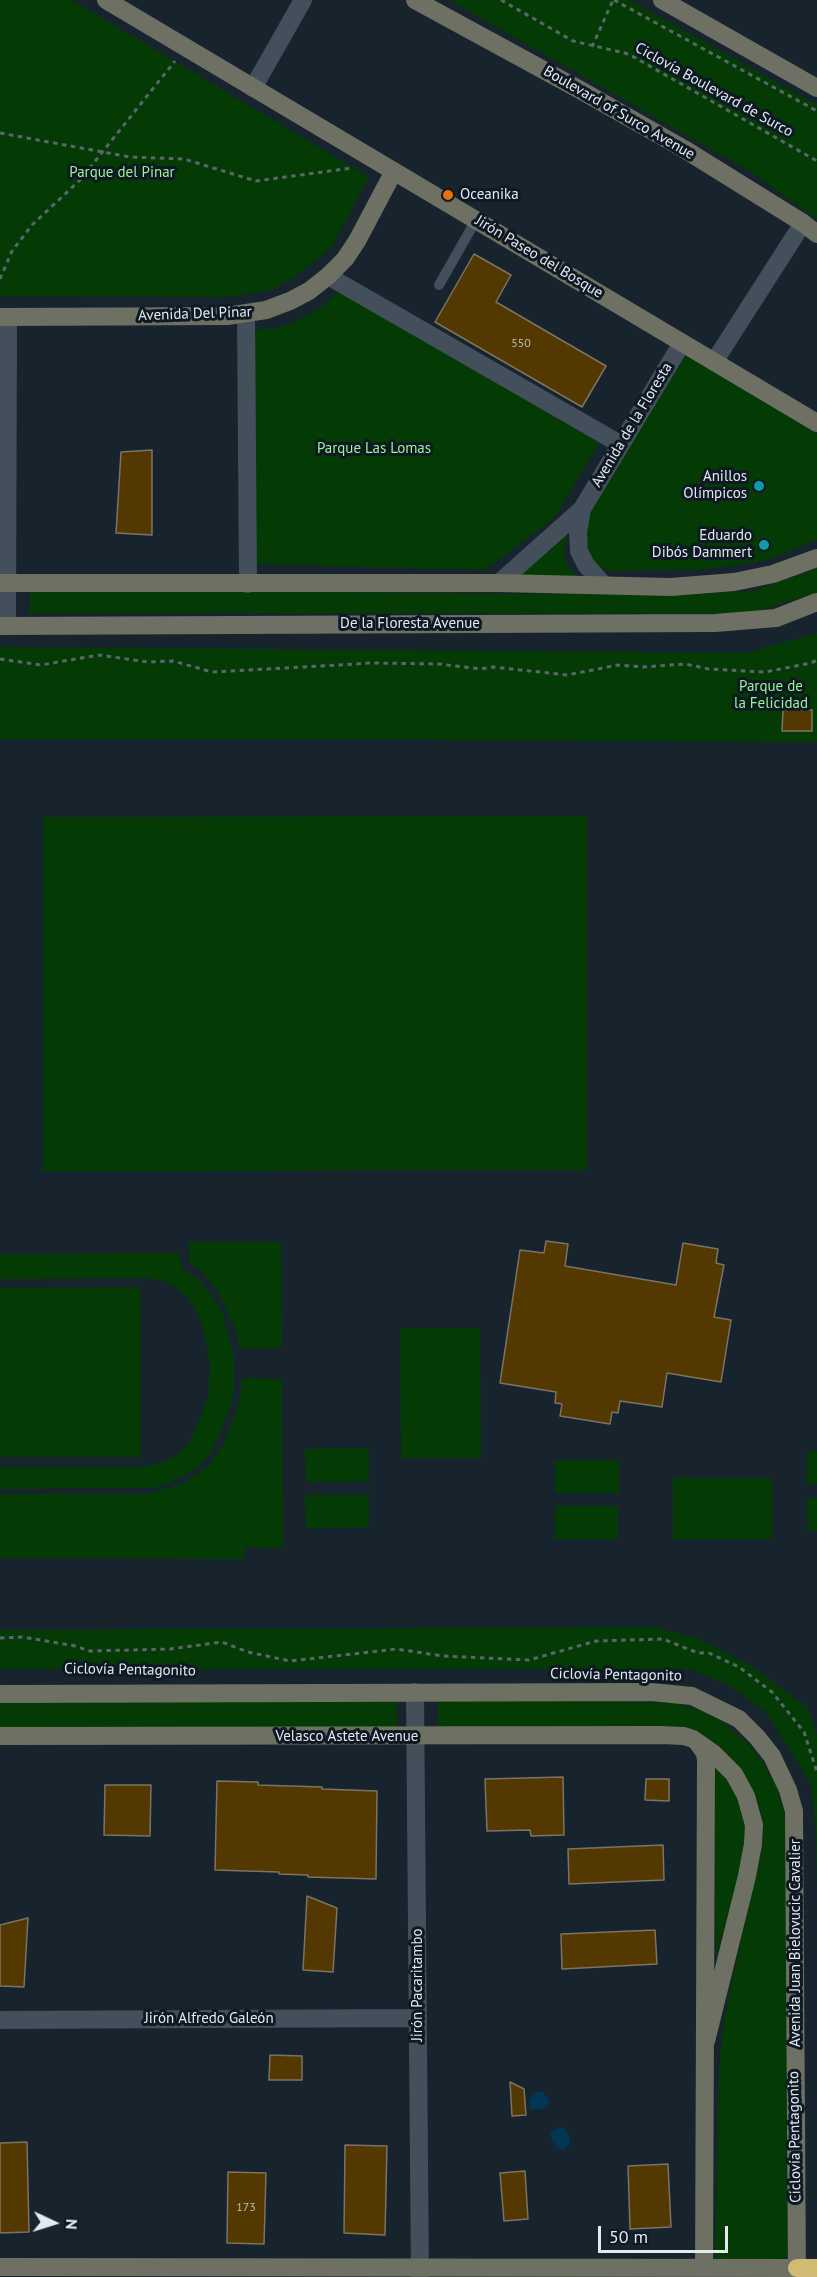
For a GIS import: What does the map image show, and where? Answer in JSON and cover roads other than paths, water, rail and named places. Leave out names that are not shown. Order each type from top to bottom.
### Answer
[{"type":"highway","points":[[797,2272],[817,2268]]},
{"type":"main road","name":"Jirón Paseo del Bosque","points":[[106,0],[127,5],[185,48],[817,423]]},
{"type":"main road","name":"Boulevard of Surco Avenue","points":[[415,0],[684,149],[810,229]]},
{"type":"main road","points":[[662,0],[817,88]]},
{"type":"main road","name":"Avenida Del Pinar","points":[[4,317],[246,315],[290,301],[328,276],[345,259],[357,241],[387,167]]},
{"type":"main road","points":[[4,583],[499,583],[671,586],[734,582],[773,574],[817,558]]},
{"type":"main road","name":"De la Floresta Avenue","points":[[3,626],[715,623],[776,618],[817,602]]},
{"type":"main road","points":[[0,1694],[415,1692]]},
{"type":"main road","name":"Avenida Juan Bielovucic Cavalier","points":[[415,1692],[651,1692],[692,1696],[739,1719],[772,1756],[788,1790],[794,1811],[797,2272]]},
{"type":"main road","name":"Velasco Astete Avenue","points":[[0,1736],[667,1735],[693,1739]]},
{"type":"main road","points":[[693,1739],[701,1746],[706,1761],[704,2273]]},
{"type":"main road","points":[[693,1739],[713,1753],[734,1774],[746,1796],[754,1826],[747,1876],[706,2042]]},
{"type":"main road","points":[[0,2267],[420,2272],[797,2272]]},
{"type":"street","points":[[253,88],[303,0]]},
{"type":"street","points":[[714,362],[810,229]]},
{"type":"street","points":[[328,276],[620,444]]},
{"type":"street","points":[[246,315],[248,584]]},
{"type":"street","points":[[3,626],[4,317]]},
{"type":"street","name":"Avenida de la Floresta","points":[[499,583],[582,508],[682,343]]},
{"type":"street","name":"Avenida de la Floresta","points":[[582,508],[578,532],[579,551],[586,566],[603,584]]},
{"type":"street","name":"Jirón Pacaritambo","points":[[415,1692],[420,2272]]},
{"type":"street","name":"Jirón Alfredo Galeón","points":[[0,2020],[418,2018]]},
{"type":"lane","points":[[439,285],[476,220]]},
{"type":"water","points":[[542,2091],[549,2100],[548,2105],[542,2109],[530,2109],[529,2099]]},
{"type":"water","points":[[560,2126],[566,2130],[570,2138],[569,2145],[564,2150],[559,2149],[552,2141],[550,2132]]},
{"type":"place","name":"Oceanika","points":[[448,195]]},
{"type":"place","name":"Anillos Olímpicos","points":[[759,486]]},
{"type":"place","name":"Eduardo Dibós Dammert","points":[[764,545]]},
{"type":"park label","name":"Parque del Pinar","points":[[122,173]]},
{"type":"park label","name":"Parque Las Lomas","points":[[374,449]]},
{"type":"park label","name":"Parque de la Felicidad","points":[[771,696]]}]
